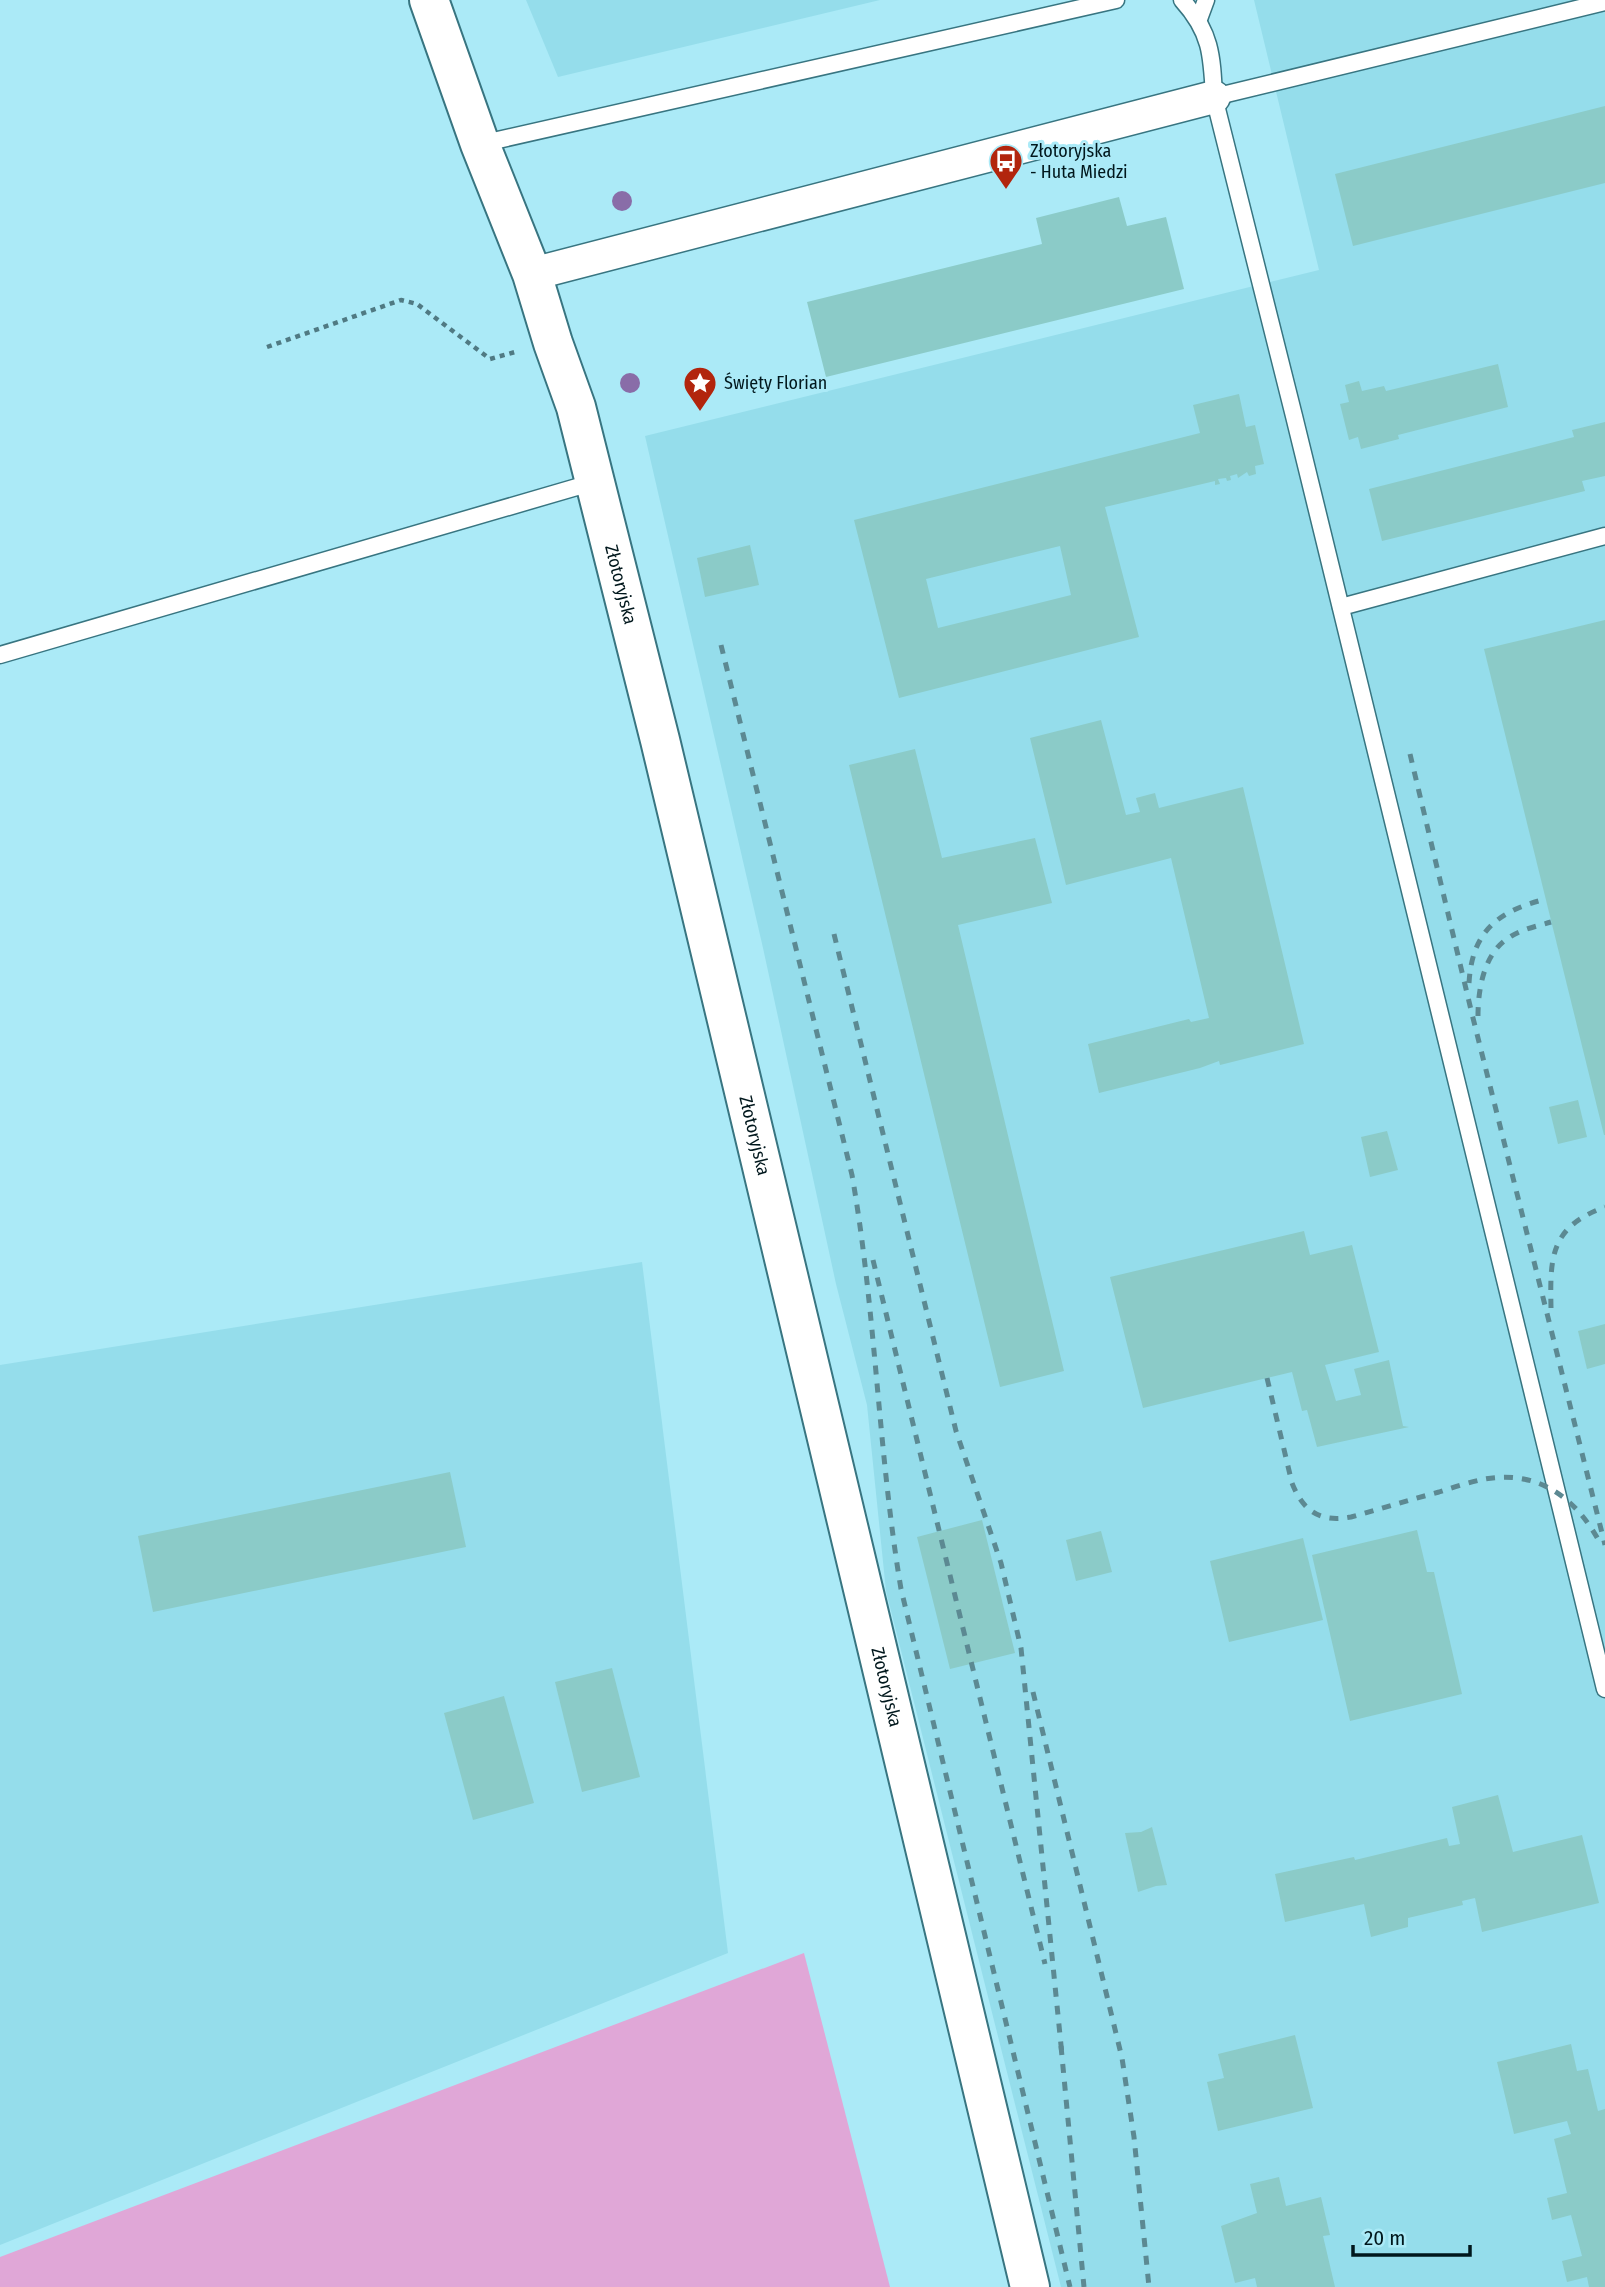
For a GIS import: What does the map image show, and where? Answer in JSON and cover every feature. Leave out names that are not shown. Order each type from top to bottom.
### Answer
[{"type":"main road","name":"Złotoryjska","points":[[429,0],[480,144],[532,274],[552,343],[576,407],[666,768],[1030,2287]]},
{"type":"street","points":[[532,274],[1214,97]]},
{"type":"lane","points":[[480,144],[1116,0]]},
{"type":"lane","points":[[1182,0],[1199,19],[1209,46],[1214,97],[1605,1689]]},
{"type":"lane","points":[[1199,19],[1206,0]]},
{"type":"lane","points":[[1214,97],[1605,2]]},
{"type":"lane","points":[[0,655],[594,482]]},
{"type":"lane","points":[[1341,607],[1605,536]]},
{"type":"path","points":[[267,347],[401,300],[417,304],[490,359],[517,352]]},
{"type":"shaded area","points":[[526,0],[880,0],[558,77]]},
{"type":"shaded area","points":[[1254,0],[1605,0],[1605,2287],[1061,2287],[886,1591],[867,1405],[836,1284],[763,948],[645,436],[1319,270]]},
{"type":"shaded area","points":[[642,1262],[728,1953],[0,2245],[0,1365]]},
{"type":"shaded area","points":[[804,1953],[890,2287],[0,2287],[0,2257]]},
{"type":"building","points":[[1605,106],[1605,183],[1353,246],[1335,174]]},
{"type":"building","points":[[1119,197],[1127,226],[1166,217],[1184,289],[826,377],[807,302],[1042,244],[1036,218]]},
{"type":"building","points":[[1498,364],[1508,407],[1398,435],[1399,439],[1361,449],[1358,437],[1349,440],[1340,404],[1349,402],[1345,385],[1359,381],[1362,391],[1384,386],[1386,391]]},
{"type":"building","points":[[1239,394],[1246,427],[1255,425],[1264,464],[1255,466],[1256,474],[1249,476],[1247,472],[1238,478],[1237,474],[1230,476],[1231,480],[1227,481],[1226,478],[1218,479],[1220,484],[1215,485],[1215,481],[1105,507],[1139,637],[899,698],[854,520],[1200,433],[1193,405]],"holes":[[[1060,546],[1071,595],[938,628],[926,579]]]},
{"type":"building","points":[[1605,422],[1605,476],[1582,481],[1585,491],[1382,541],[1369,489],[1574,437],[1572,430]]},
{"type":"building","points":[[750,545],[759,585],[705,597],[697,558]]},
{"type":"building","points":[[1605,620],[1605,1135],[1604,1135],[1484,649]]},
{"type":"building","points":[[1101,720],[1126,815],[1140,812],[1136,798],[1155,793],[1159,808],[1243,787],[1304,1044],[1220,1065],[1219,1061],[1099,1093],[1088,1044],[1189,1019],[1191,1022],[1209,1018],[1171,858],[1066,885],[1030,738]]},
{"type":"building","points":[[915,749],[942,858],[1035,838],[1052,903],[958,925],[1064,1371],[1000,1387],[849,765]]},
{"type":"building","points":[[1578,1100],[1587,1137],[1558,1144],[1549,1107]]},
{"type":"building","points":[[1387,1131],[1398,1170],[1370,1177],[1361,1137]]},
{"type":"building","points":[[1304,1231],[1310,1255],[1352,1245],[1379,1352],[1325,1365],[1336,1401],[1361,1395],[1354,1369],[1389,1360],[1403,1426],[1409,1427],[1317,1447],[1307,1410],[1302,1411],[1292,1372],[1143,1408],[1110,1277]]},
{"type":"building","points":[[1605,1324],[1605,1364],[1587,1369],[1578,1331]]},
{"type":"building","points":[[450,1472],[466,1547],[153,1612],[138,1536]]},
{"type":"building","points":[[982,1520],[1015,1653],[950,1669],[917,1537]]},
{"type":"building","points":[[1417,1530],[1427,1572],[1434,1572],[1462,1694],[1350,1721],[1312,1555]]},
{"type":"building","points":[[1101,1531],[1112,1572],[1076,1581],[1066,1540]]},
{"type":"building","points":[[1303,1538],[1323,1620],[1229,1642],[1210,1561]]},
{"type":"building","points":[[612,1668],[640,1777],[582,1792],[555,1682]]},
{"type":"building","points":[[504,1696],[534,1803],[473,1820],[444,1713]]},
{"type":"building","points":[[1498,1795],[1513,1852],[1582,1835],[1599,1903],[1482,1932],[1475,1898],[1462,1901],[1463,1905],[1408,1918],[1408,1927],[1371,1937],[1364,1904],[1285,1922],[1275,1874],[1354,1857],[1355,1860],[1447,1838],[1449,1846],[1460,1844],[1452,1807]]},
{"type":"building","points":[[1152,1827],[1167,1885],[1138,1892],[1125,1833],[1141,1832]]},
{"type":"building","points":[[1295,2035],[1313,2108],[1218,2131],[1207,2082],[1224,2078],[1218,2054]]},
{"type":"building","points":[[1571,2044],[1577,2071],[1588,2069],[1598,2111],[1605,2109],[1605,2287],[1589,2287],[1587,2277],[1567,2282],[1562,2261],[1582,2256],[1571,2215],[1552,2220],[1547,2198],[1567,2193],[1554,2139],[1571,2134],[1567,2121],[1514,2134],[1497,2062]]},
{"type":"building","points":[[1279,2177],[1286,2206],[1321,2197],[1330,2235],[1323,2236],[1335,2287],[1257,2287],[1255,2278],[1235,2283],[1221,2226],[1257,2213],[1250,2184]]},
{"type":"railway","points":[[721,645],[852,1175],[867,1278],[887,1486],[901,1589],[1070,2287]]},
{"type":"railway","points":[[1410,754],[1605,1545]]},
{"type":"railway","points":[[1469,983],[1476,950],[1491,926],[1514,910],[1546,899]]},
{"type":"railway","points":[[1478,1016],[1481,983],[1494,952],[1515,934],[1551,922]]},
{"type":"railway","points":[[834,934],[956,1431],[1001,1563],[1021,1648],[1062,2055]]},
{"type":"railway","points":[[1551,1308],[1553,1259],[1563,1234],[1573,1224],[1605,1207]]},
{"type":"railway","points":[[873,1260],[1045,1964]]},
{"type":"railway","points":[[1267,1378],[1292,1483],[1296,1493],[1314,1513],[1330,1518],[1351,1517],[1479,1480],[1504,1477],[1538,1483],[1553,1490],[1579,1511],[1599,1541]]},
{"type":"railway","points":[[1033,1692],[1122,2058],[1134,2137],[1149,2287]]},
{"type":"railway","points":[[1061,2046],[1084,2287]]},
{"type":"place","name":"Złotoryjska - Huta Miedzi","points":[[1006,191]]},
{"type":"place","name":"Święty Florian","points":[[700,413]]}]
